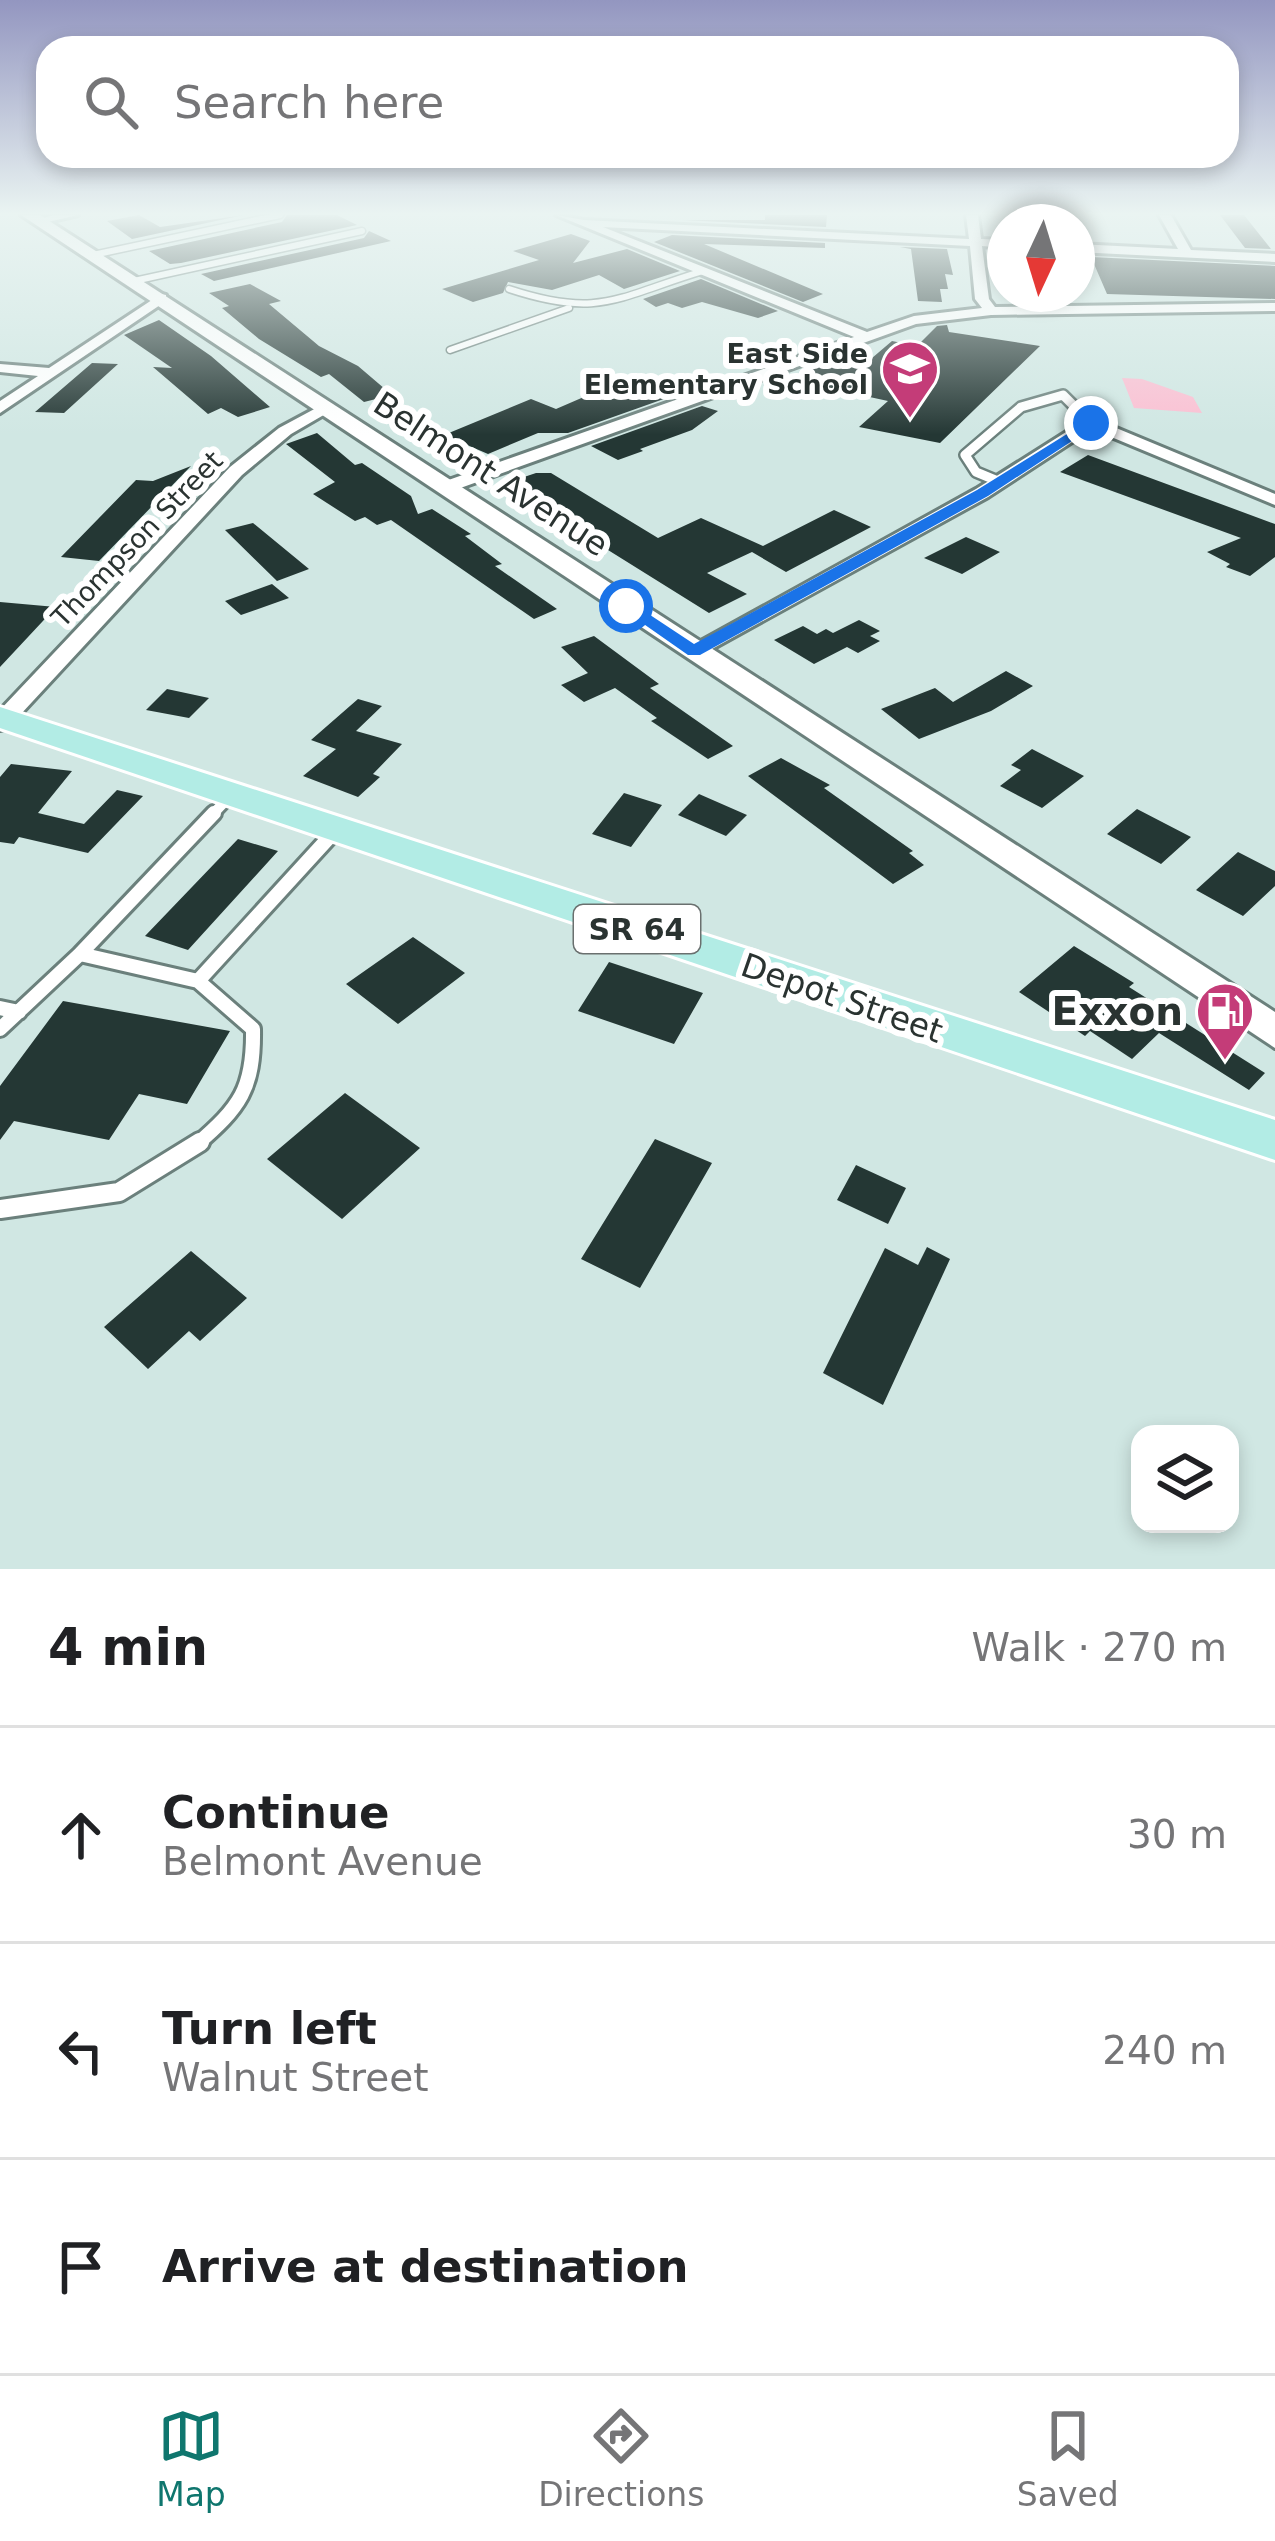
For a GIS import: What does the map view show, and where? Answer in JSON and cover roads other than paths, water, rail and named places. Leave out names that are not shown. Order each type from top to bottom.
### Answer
[{"type":"main road","name":"Belmont Avenue","points":[[145,288],[1275,1032]]},
{"type":"main road","name":"Depot Street","points":[[2,719],[1275,1140]]},
{"type":"street","points":[[746,288],[864,336]]},
{"type":"street","points":[[0,408],[161,298]]},
{"type":"street","points":[[1095,310],[1275,307]]},
{"type":"street","points":[[446,488],[864,336],[933,316],[987,311]]},
{"type":"street","points":[[0,368],[49,373]]},
{"type":"street","name":"Thompson Street","points":[[2,719],[236,471],[285,431],[326,409]]},
{"type":"street","points":[[694,651],[1000,482],[1091,423],[1275,500]]},
{"type":"lane","points":[[450,350],[570,308],[622,298],[638,288]]},
{"type":"lane","points":[[509,289],[570,308]]},
{"type":"lane","points":[[1000,482],[976,472],[965,455],[1021,405],[1042,395],[1063,395],[1091,423]]},
{"type":"lane","points":[[0,1029],[80,954],[234,792]]},
{"type":"lane","points":[[198,981],[339,827]]},
{"type":"lane","points":[[0,1208],[119,1192],[194,1147],[235,1111],[254,1069],[253,1029],[198,981],[80,954]]},
{"type":"lane","points":[[0,1008],[19,1012]]},
{"type":"place","name":"East Side Elementary School","points":[[910,420]]},
{"type":"place","name":"Exxon","points":[[1225,1062]]}]
